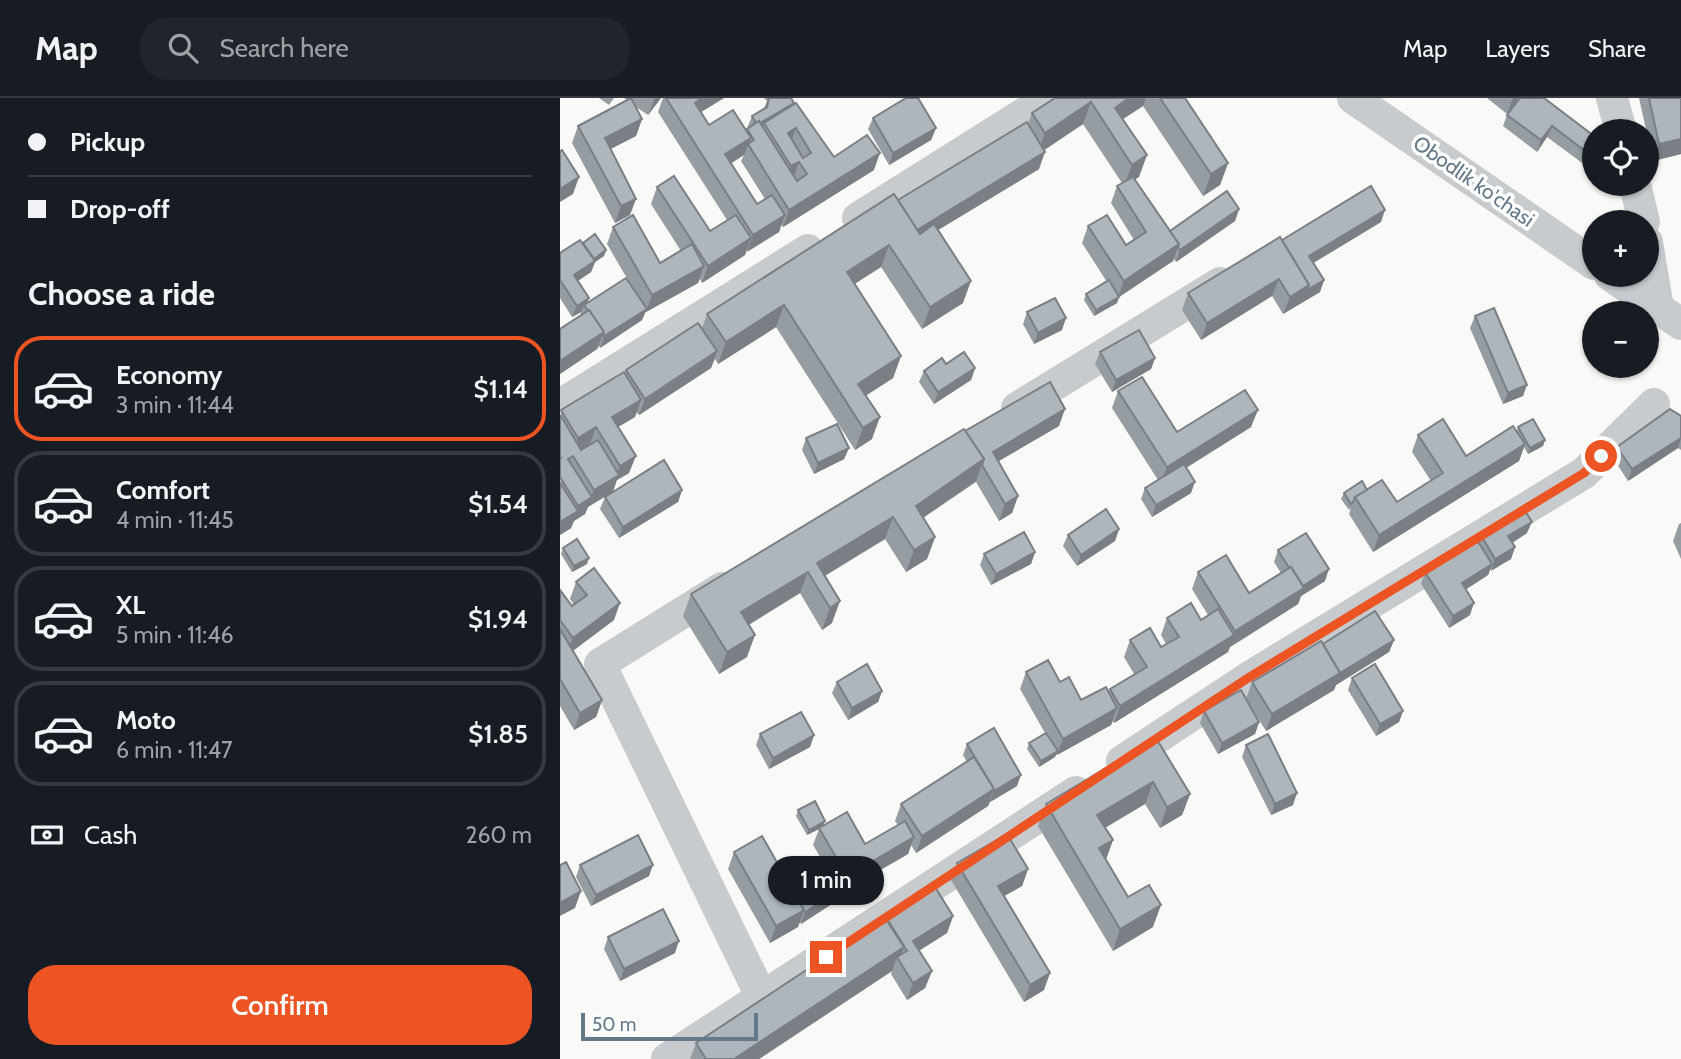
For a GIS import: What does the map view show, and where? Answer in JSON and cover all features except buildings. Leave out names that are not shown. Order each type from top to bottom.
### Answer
[{"type":"street","points":[[560,405],[1049,98]]},
{"type":"street","name":"Obodlik ko'chasi","points":[[1353,98],[1582,256]]},
{"type":"street","points":[[1612,98],[1618,119]]},
{"type":"street","points":[[992,422],[1242,269]]},
{"type":"street","points":[[1659,282],[1669,316]]},
{"type":"street","points":[[1627,287],[1669,316]]},
{"type":"street","points":[[667,1059],[1248,678],[1584,473],[1654,404]]},
{"type":"street","points":[[742,576],[600,664],[762,998]]},
{"type":"route","points":[[826,957],[1248,678],[1584,473],[1601,456]]}]
